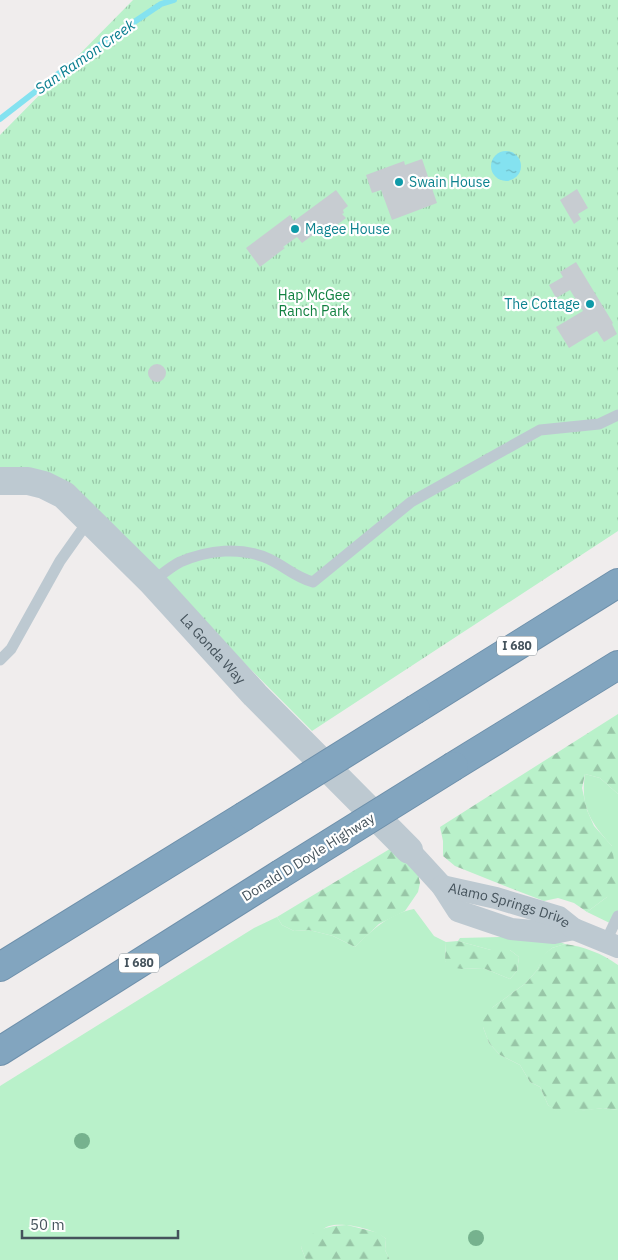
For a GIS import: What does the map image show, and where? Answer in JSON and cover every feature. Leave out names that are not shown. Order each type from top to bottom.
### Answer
[{"type":"highway","name":"I 680","points":[[0,967],[618,583]]},
{"type":"highway","name":"Donald D Doyle Highway","points":[[0,1051],[618,664]]},
{"type":"street","name":"La Gonda Way","points":[[0,481],[28,481],[44,485],[64,495],[152,582],[255,695],[409,850]]},
{"type":"street","name":"Alamo Springs Drive","points":[[409,850],[442,886],[458,911],[511,929],[554,932],[574,929],[612,944]]},
{"type":"lane","points":[[152,582],[179,562],[218,551],[233,550],[267,558],[300,579],[314,582],[411,502],[540,430],[599,424],[618,415]]},
{"type":"lane","points":[[0,660],[11,649],[60,561],[88,520]]},
{"type":"lane","points":[[612,944],[618,916]]},
{"type":"green space","name":"Hap McGee Ranch Park","points":[[133,0],[618,0],[618,531],[312,731],[79,497],[21,467],[0,469],[0,135]]},
{"type":"green space","points":[[618,714],[618,794],[600,778],[585,774],[582,788],[587,810],[594,826],[612,846],[617,882],[607,897],[587,912],[574,903],[558,898],[544,901],[510,888],[455,866],[443,856],[443,841],[440,827]]},
{"type":"green space","points":[[585,774],[600,778],[618,794],[618,927],[587,912],[607,897],[612,846],[598,830],[589,814],[584,796]]},
{"type":"green space","points":[[393,847],[418,874],[420,883],[418,892],[405,911],[379,924],[355,947],[333,936],[309,930],[294,931],[282,925],[277,917]]},
{"type":"green space","points":[[414,909],[434,936],[446,942],[445,961],[462,969],[483,968],[510,979],[517,971],[519,957],[510,950],[491,950],[458,941],[460,938],[544,936],[565,944],[552,948],[544,955],[538,969],[526,983],[493,1007],[483,1027],[489,1043],[500,1055],[520,1065],[530,1082],[540,1087],[548,1105],[560,1113],[603,1108],[618,1110],[618,1260],[390,1260],[385,1250],[386,1239],[381,1235],[367,1229],[335,1225],[326,1227],[301,1247],[306,1260],[0,1260],[0,1086],[254,928],[277,917],[282,925],[294,931],[309,930],[333,936],[355,947],[389,918]]},
{"type":"green space","points":[[458,941],[491,950],[510,950],[519,957],[517,971],[510,979],[483,968],[462,969],[449,967],[445,961],[446,942]]},
{"type":"green space","points":[[565,944],[593,951],[618,965],[618,1110],[603,1108],[560,1114],[548,1105],[540,1087],[530,1082],[520,1065],[500,1055],[489,1043],[483,1027],[483,1020],[493,1007],[526,983],[538,969],[543,955],[552,948]]},
{"type":"green space","points":[[347,1225],[379,1233],[386,1239],[385,1250],[390,1260],[306,1260],[301,1247],[310,1236],[315,1232],[333,1226]]},
{"type":"water","points":[[506,151],[517,155],[521,166],[517,177],[506,181],[495,177],[491,166],[495,155]]},
{"type":"building","name":"Swain House","points":[[422,159],[437,203],[392,220],[381,190],[372,193],[366,175],[404,161],[405,165]]},
{"type":"building","points":[[577,189],[588,208],[578,214],[581,219],[574,224],[560,200]]},
{"type":"building","name":"Magee House","points":[[336,190],[348,206],[343,210],[344,213],[342,214],[346,218],[333,228],[331,225],[323,231],[322,228],[302,243],[297,237],[260,267],[246,248],[290,215],[294,221]]},
{"type":"building","name":"The Cottage","points":[[576,262],[613,323],[617,334],[604,342],[597,331],[569,348],[556,327],[583,311],[570,290],[556,298],[549,285],[563,277],[560,272]]},
{"type":"building","points":[[157,364],[163,367],[166,373],[163,379],[157,382],[151,379],[148,373],[151,367]]},
{"type":"waterway","name":"San Ramon Creek","points":[[0,119],[67,67],[161,4],[174,0]]},
{"type":"place","name":"Swain House","points":[[399,182]]},
{"type":"place","name":"Magee House","points":[[295,229]]},
{"type":"place","name":"The Cottage","points":[[590,304]]}]
